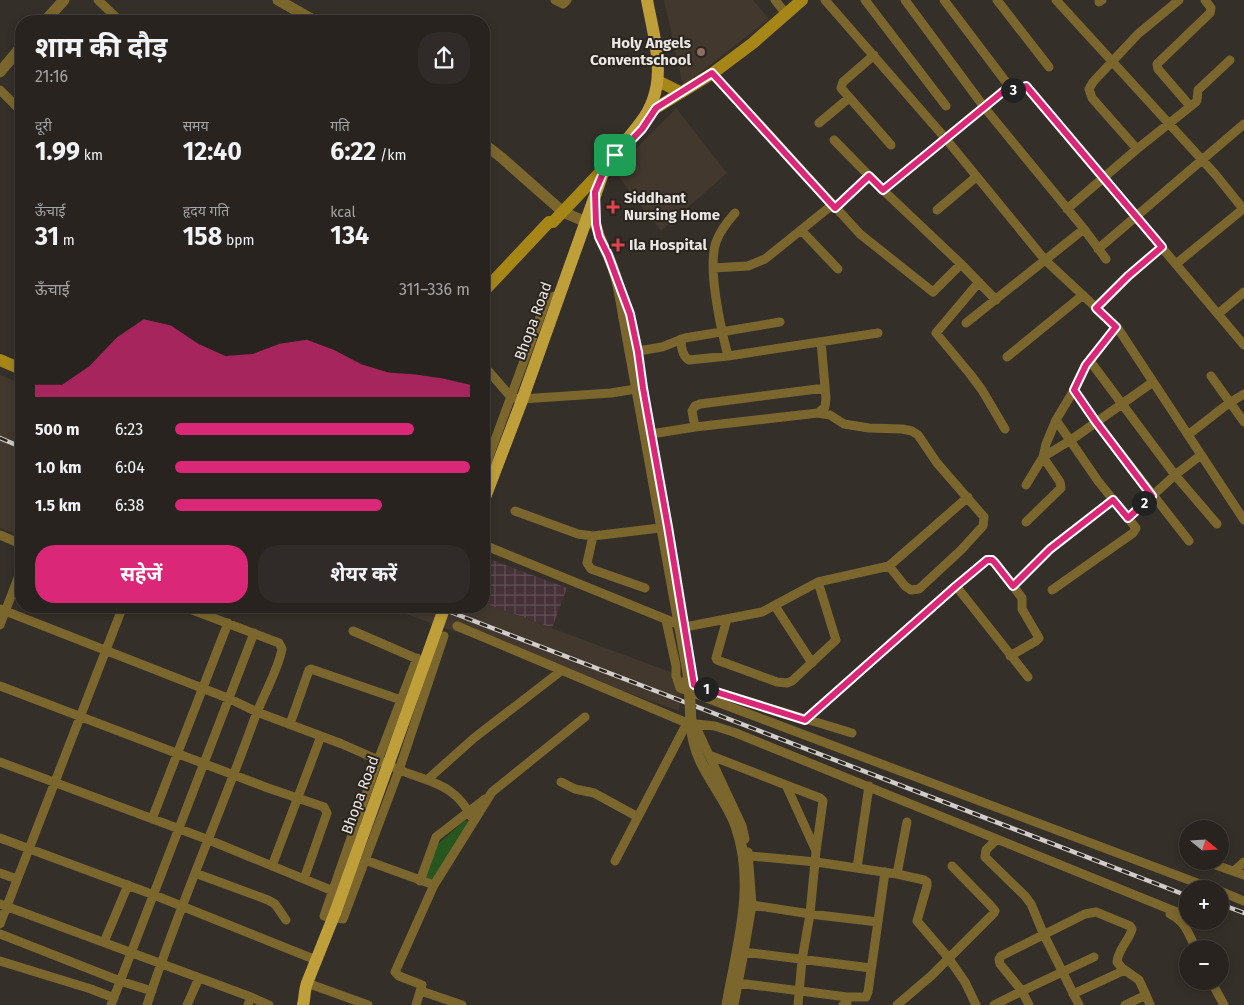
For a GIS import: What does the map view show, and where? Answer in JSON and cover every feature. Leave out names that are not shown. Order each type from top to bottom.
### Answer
[{"type":"main road","points":[[647,0],[661,82]]},
{"type":"main road","points":[[652,0],[662,59],[661,82]]},
{"type":"main road","points":[[653,110],[712,73],[753,42],[802,0]]},
{"type":"main road","points":[[661,82],[680,92]]},
{"type":"main road","name":"Bhopa Road","points":[[490,481],[516,398],[591,223],[595,192],[606,166],[617,150],[653,110],[661,82]]},
{"type":"main road","points":[[490,285],[549,222],[553,222],[606,166]]},
{"type":"main road","points":[[490,294],[552,228],[553,222]]},
{"type":"main road","points":[[0,360],[15,366]]},
{"type":"main road","name":"Bhopa Road","points":[[296,1005],[299,997],[305,994],[442,613]]},
{"type":"street","points":[[42,15],[56,0]]},
{"type":"street","points":[[50,15],[64,0]]},
{"type":"street","points":[[98,0],[114,15]]},
{"type":"street","points":[[278,0],[304,15]]},
{"type":"street","points":[[555,0],[562,4],[567,0]]},
{"type":"street","points":[[775,0],[786,14]]},
{"type":"street","points":[[825,0],[946,139],[1045,260],[1116,327],[1244,520]]},
{"type":"street","points":[[865,0],[946,106]]},
{"type":"street","points":[[905,0],[984,107],[1084,229],[1106,259]]},
{"type":"street","points":[[944,0],[1010,86],[1015,91],[1024,87],[1028,88],[1244,345]]},
{"type":"street","points":[[997,0],[1049,67]]},
{"type":"street","points":[[1056,0],[1244,210],[1176,264]]},
{"type":"street","points":[[1138,149],[1090,93],[1089,89],[1093,82],[1138,34],[1179,0]]},
{"type":"street","points":[[1190,106],[1158,69],[1157,64],[1210,13],[1211,8],[1205,0]]},
{"type":"street","points":[[0,64],[15,47]]},
{"type":"street","points":[[0,72],[15,54]]},
{"type":"street","points":[[874,55],[841,88],[891,145]]},
{"type":"street","points":[[1067,209],[1197,100],[1198,90],[1230,60]]},
{"type":"street","points":[[712,73],[860,234],[932,291],[935,291],[961,264]]},
{"type":"street","points":[[883,190],[1010,86]]},
{"type":"street","points":[[0,90],[15,105]]},
{"type":"street","points":[[819,123],[849,98]]},
{"type":"street","points":[[1098,249],[1244,124]]},
{"type":"street","points":[[834,140],[996,300]]},
{"type":"street","points":[[490,149],[563,212],[591,223],[614,270],[630,314],[638,352],[694,685]]},
{"type":"street","points":[[712,268],[733,268],[757,263],[765,259],[869,176]]},
{"type":"street","points":[[937,210],[976,178]]},
{"type":"street","points":[[728,356],[722,332],[712,268],[713,253],[717,239],[724,226],[735,213]]},
{"type":"street","points":[[966,323],[1084,229]]},
{"type":"street","points":[[801,230],[838,269]]},
{"type":"street","points":[[1096,308],[1128,276],[1162,247]]},
{"type":"street","points":[[614,270],[688,670],[694,741],[698,757],[728,808],[742,846],[746,901],[727,1005]]},
{"type":"street","points":[[979,282],[936,333],[975,380],[1005,429]]},
{"type":"street","points":[[1218,314],[1244,292]]},
{"type":"street","points":[[1007,357],[1083,295]]},
{"type":"street","points":[[638,352],[662,347],[681,339],[780,322]]},
{"type":"street","points":[[1026,485],[1043,457],[1056,420],[1090,361],[1116,327]]},
{"type":"street","points":[[681,339],[683,352],[688,360],[728,356],[878,333]]},
{"type":"street","points":[[818,413],[825,407],[826,403],[820,342]]},
{"type":"street","points":[[1090,361],[1175,475],[1216,524]]},
{"type":"street","points":[[490,372],[516,398],[611,393],[643,388]]},
{"type":"street","points":[[1211,376],[1229,404],[1244,422]]},
{"type":"street","points":[[1043,457],[1071,440],[1153,382]]},
{"type":"street","points":[[695,427],[692,411],[695,406],[700,404],[825,388]]},
{"type":"street","points":[[1074,390],[1152,496],[1189,541]]},
{"type":"street","points":[[1188,435],[1244,394]]},
{"type":"street","points":[[490,456],[516,398]]},
{"type":"street","points":[[651,434],[818,413],[830,415],[844,424],[912,431],[918,436],[937,463],[982,513],[985,523],[961,550],[919,589],[911,590],[905,586],[889,566]]},
{"type":"street","points":[[1052,590],[1133,533],[1136,528],[1081,458],[1071,440],[1056,420]]},
{"type":"street","points":[[1128,518],[1175,475],[1201,455]]},
{"type":"street","points":[[1026,522],[1062,488],[1043,457]]},
{"type":"street","points":[[490,548],[685,627],[762,612],[818,582],[889,566],[968,497]]},
{"type":"street","points":[[1013,586],[1050,549],[1113,500]]},
{"type":"street","points":[[515,511],[578,534],[593,536],[668,527]]},
{"type":"street","points":[[0,535],[15,541]]},
{"type":"street","points":[[593,536],[587,563],[588,567],[645,588]]},
{"type":"street","points":[[805,720],[956,586],[987,560],[991,559],[1022,598],[1022,609],[1039,638],[1010,656]]},
{"type":"street","points":[[727,619],[716,658],[782,683],[792,681],[836,640],[818,582]]},
{"type":"street","points":[[0,625],[3,610],[15,583]]},
{"type":"street","points":[[956,586],[1028,678]]},
{"type":"street","points":[[775,606],[812,663]]},
{"type":"street","points":[[3,610],[230,699],[257,712],[428,780],[457,795],[470,812],[474,821]]},
{"type":"street","points":[[0,924],[3,905],[17,879],[120,613]]},
{"type":"street","points":[[147,1005],[182,906],[235,775],[282,649],[279,643],[201,613]]},
{"type":"street","points":[[666,620],[680,688],[1189,880]]},
{"type":"street","points":[[152,819],[201,688],[228,623]]},
{"type":"street","points":[[457,626],[691,724],[715,726],[736,732],[997,839],[1083,872],[1179,913]]},
{"type":"street","points":[[353,630],[434,666]]},
{"type":"street","points":[[0,962],[90,989],[113,1001],[254,633]]},
{"type":"street","points":[[416,658],[378,760],[324,916],[334,916],[343,919],[399,770],[444,636]]},
{"type":"street","points":[[290,724],[309,670],[311,669],[401,700]]},
{"type":"street","points":[[428,780],[474,738],[561,671],[564,671]]},
{"type":"street","points":[[676,676],[694,685],[805,720],[852,732]]},
{"type":"street","points":[[0,686],[324,807],[327,811],[304,880]]},
{"type":"street","points":[[420,881],[436,837],[470,812],[585,716]]},
{"type":"street","points":[[691,724],[709,755],[742,826],[750,856],[752,905],[734,1005]]},
{"type":"street","points":[[615,861],[691,724]]},
{"type":"street","points":[[272,866],[321,736]]},
{"type":"street","points":[[709,755],[820,798],[823,801],[810,914],[802,960],[798,1005]]},
{"type":"street","points":[[0,762],[209,840],[333,891]]},
{"type":"street","points":[[561,782],[575,789],[594,793],[638,817]]},
{"type":"street","points":[[786,786],[816,851]]},
{"type":"street","points":[[857,868],[869,786]]},
{"type":"street","points":[[416,1005],[421,991],[421,984],[399,976],[395,972],[434,885],[492,792]]},
{"type":"street","points":[[897,874],[907,822]]},
{"type":"street","points":[[0,838],[154,895],[316,960]]},
{"type":"street","points":[[997,839],[986,850],[985,857],[1028,900],[1079,1005]]},
{"type":"street","points":[[750,856],[816,862],[922,878],[927,882],[927,886],[916,921],[949,959],[965,982],[976,1005]]},
{"type":"street","points":[[365,860],[434,885]]},
{"type":"street","points":[[1234,871],[1244,862]]},
{"type":"street","points":[[897,1005],[949,959],[995,912],[952,866]]},
{"type":"street","points":[[1229,869],[1244,874]]},
{"type":"street","points":[[738,983],[799,992],[846,1002],[866,997],[885,872]]},
{"type":"street","points":[[0,873],[17,879]]},
{"type":"street","points":[[195,873],[268,900],[275,904],[286,920]]},
{"type":"street","points":[[104,942],[128,885]]},
{"type":"street","points":[[1229,895],[1244,901]]},
{"type":"street","points":[[3,905],[199,978],[250,1001],[269,1005]]},
{"type":"street","points":[[752,905],[878,922]]},
{"type":"street","points":[[1158,909],[1181,921],[1191,940]]},
{"type":"street","points":[[1029,1005],[1022,991],[998,959],[1089,912],[1096,912],[1130,926],[1132,931],[1117,958],[1119,965],[1139,980],[1150,1005]]},
{"type":"street","points":[[722,1005],[739,923]]},
{"type":"street","points":[[0,934],[120,981],[152,991]]},
{"type":"street","points":[[744,952],[871,968]]},
{"type":"street","points":[[994,1005],[1094,957]]},
{"type":"street","points":[[1073,994],[1125,970]]},
{"type":"street","points":[[187,1005],[199,978]]},
{"type":"street","points":[[1216,990],[1224,1005]]},
{"type":"street","points":[[421,991],[462,1005]]},
{"type":"street","points":[[305,994],[368,1005]]},
{"type":"street","points":[[1125,1005],[1146,995]]},
{"type":"shaded area","name":"Holy Angels Conventschool","points":[[664,0],[753,0],[769,19],[683,86]]},
{"type":"shaded area","points":[[676,108],[727,173],[661,231],[614,171]]},
{"type":"shaded area","points":[[0,375],[15,381],[15,534],[0,528]]},
{"type":"shaded area","points":[[490,559],[567,588],[552,628],[490,605]]},
{"type":"shaded area","points":[[490,605],[684,677],[679,711],[403,613],[490,613]]},
{"type":"green space","points":[[465,820],[470,823],[434,881],[425,877],[437,845]]},
{"type":"railway","points":[[0,438],[15,444]]},
{"type":"railway","points":[[453,613],[1179,893]]},
{"type":"railway","points":[[1229,907],[1244,913]]},
{"type":"place","name":"Holy Angels Conventschool","points":[[701,52]]},
{"type":"place","name":"Siddhant Nursing Home","points":[[613,207]]},
{"type":"place","name":"Ila Hospital","points":[[618,245]]},
{"type":"route","points":[[712,73],[835,208],[869,176],[883,190],[1010,86],[1013,90],[1017,91],[1026,86],[1162,247],[1128,276],[1096,308],[1116,327],[1086,365],[1074,390],[1152,496],[1128,518],[1113,500],[1050,549],[1013,586],[992,560],[987,560],[805,720],[694,685],[630,314],[608,255],[599,237],[596,224],[595,192],[606,166],[615,155],[642,129],[656,108],[712,73]]}]
